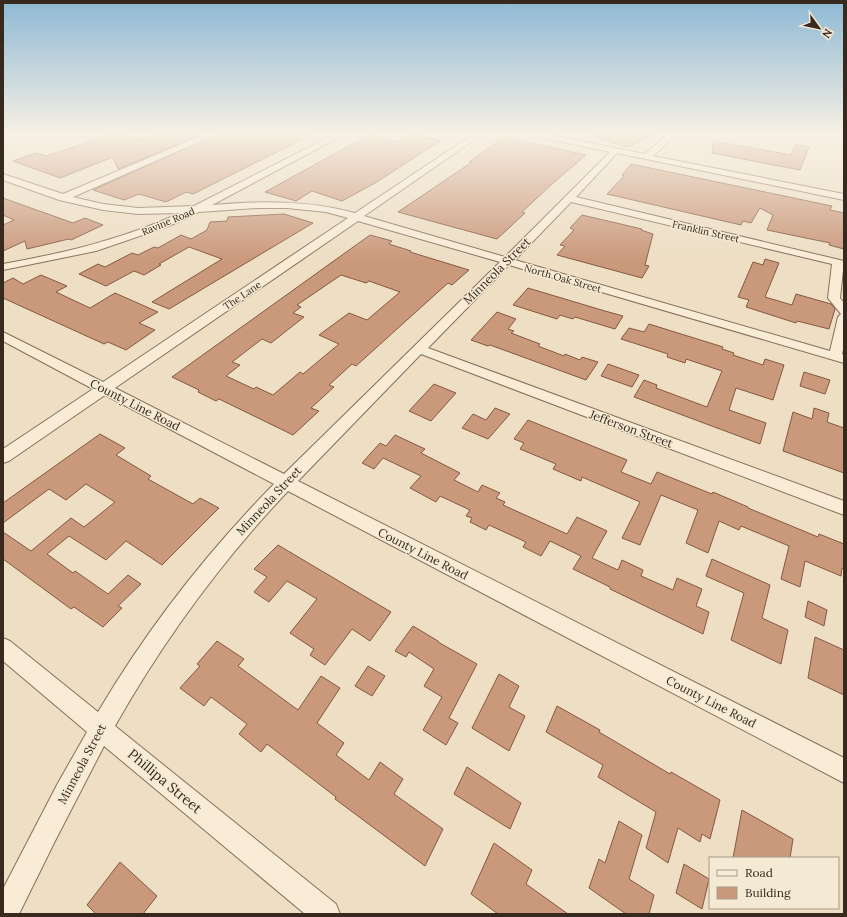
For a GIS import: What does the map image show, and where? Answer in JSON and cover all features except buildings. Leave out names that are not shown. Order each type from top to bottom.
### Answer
[{"type":"street","points":[[62,198],[114,176]]},
{"type":"street","name":"Ravine Road","points":[[3,267],[92,248],[135,235],[165,224],[195,210],[261,176]]},
{"type":"street","name":"The Lane","points":[[3,457],[418,176]]},
{"type":"street","name":"Minneola Street","points":[[5,914],[35,853],[101,728],[146,657],[187,597],[222,552],[286,483],[590,176]]},
{"type":"street","points":[[740,176],[844,197]]},
{"type":"street","name":"North Oak Street","points":[[3,177],[62,198],[137,211],[195,210],[257,205],[320,208],[358,217],[840,358]]},
{"type":"street","points":[[239,187],[239,192],[242,196],[257,205]]},
{"type":"street","name":"Franklin Street","points":[[568,198],[841,263]]},
{"type":"street","points":[[135,235],[141,228],[142,222],[137,211]]},
{"type":"street","points":[[841,263],[839,300],[844,311]]},
{"type":"street","points":[[840,358],[844,317]]},
{"type":"street","name":"County Line Road","points":[[3,336],[844,771]]},
{"type":"street","name":"Jefferson Street","points":[[419,350],[844,508]]},
{"type":"street","name":"Phillipa Street","points":[[3,648],[326,914]]}]
